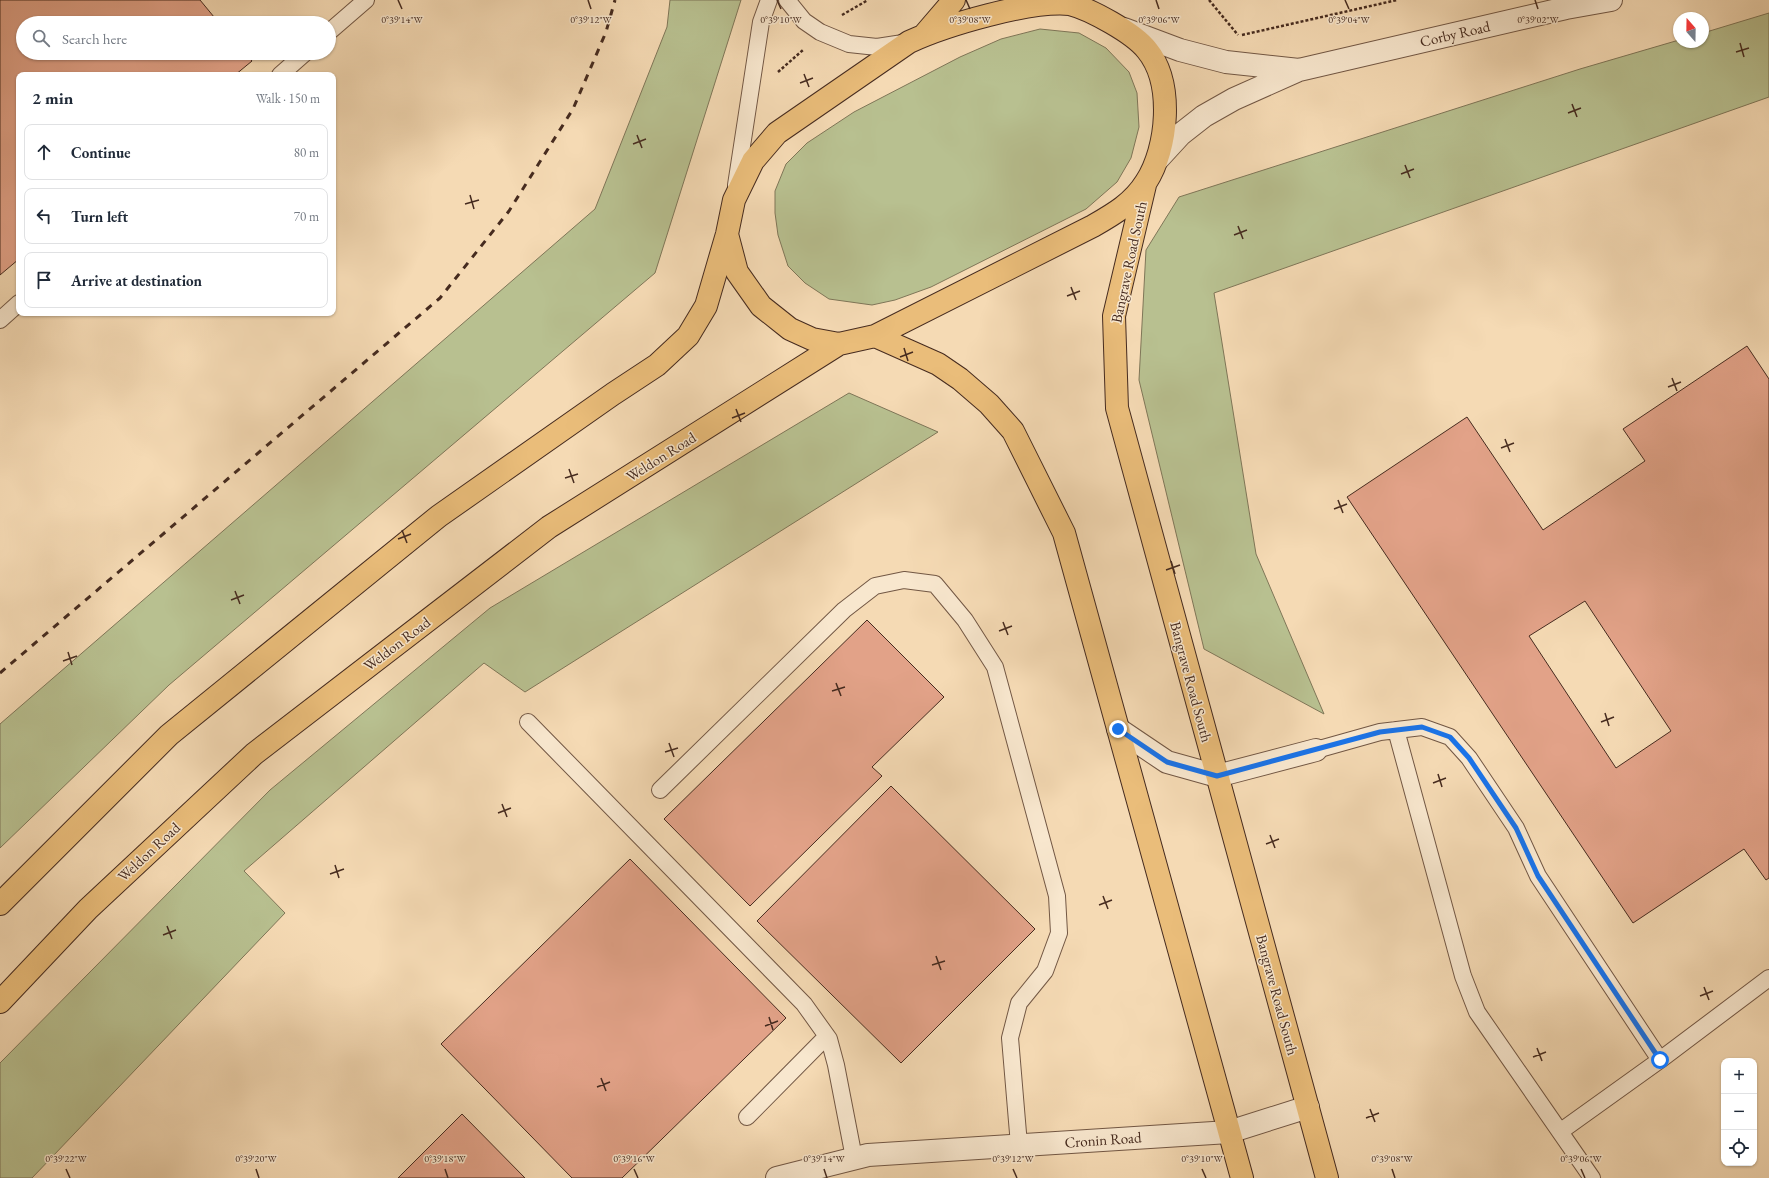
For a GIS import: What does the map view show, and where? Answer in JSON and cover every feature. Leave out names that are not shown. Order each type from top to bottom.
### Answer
[{"type":"highway","points":[[0,904],[175,730],[439,516],[613,394],[657,365],[688,336],[706,306],[727,234],[734,200],[753,161],[777,133],[917,39],[954,0]]},
{"type":"highway","points":[[727,234],[738,272],[761,306],[790,329],[812,339],[839,344],[875,336],[1093,226],[1122,209],[1146,182],[1158,158],[1163,133],[1165,100],[1160,72],[1147,50],[1123,29],[1093,8],[1069,4],[1039,3],[989,13],[917,39]]},
{"type":"highway","name":"Bangrave Road South","points":[[1146,182],[1114,316],[1117,408],[1327,1178]]},
{"type":"highway","points":[[875,336],[938,364],[960,379],[989,404],[1013,431],[1064,533],[1242,1178]]},
{"type":"highway","name":"Weldon Road","points":[[0,1002],[88,909],[254,754],[549,527],[839,344]]},
{"type":"street","name":"Corby Road","points":[[1158,158],[1181,134],[1204,116],[1234,99],[1299,70],[1564,4],[1611,0]]},
{"type":"street","name":"Corby Road","points":[[1123,29],[1180,50],[1226,62],[1299,70]]},
{"type":"street","points":[[1118,729],[1167,762],[1217,776],[1316,750]]},
{"type":"street","name":"Cronin Road","points":[[777,1178],[868,1155],[1229,1132],[1308,1107]]},
{"type":"lane","points":[[336,26],[366,0]]},
{"type":"lane","points":[[734,200],[761,22],[769,0]]},
{"type":"lane","points":[[787,0],[804,21],[820,32],[849,44],[877,47],[917,39]]},
{"type":"lane","points":[[283,72],[297,60]]},
{"type":"lane","points":[[0,320],[16,306]]},
{"type":"lane","points":[[660,790],[844,610],[875,586],[904,580],[935,584],[965,620],[995,667],[1057,896],[1059,933],[1045,971],[1019,1003],[1010,1038],[1019,1145]]},
{"type":"lane","points":[[528,722],[804,1004],[827,1036],[836,1065],[854,1158]]},
{"type":"lane","points":[[1316,750],[1380,732],[1422,727],[1450,737],[1469,758],[1516,828],[1538,876],[1660,1060]]},
{"type":"lane","points":[[1396,730],[1463,976],[1477,1012],[1561,1131],[1592,1178]]},
{"type":"lane","points":[[1561,1131],[1660,1060],[1769,978]]},
{"type":"lane","points":[[747,1117],[827,1036]]},
{"type":"path","points":[[1209,0],[1238,36],[1397,0]]},
{"type":"green space","points":[[670,0],[741,0],[655,273],[169,685],[0,848],[0,724],[595,209],[667,27]]},
{"type":"green space","points":[[1769,13],[1769,97],[1214,293],[1256,554],[1324,714],[1204,649],[1139,380],[1146,250],[1179,197],[1580,69],[1673,42],[1673,48],[1709,48],[1709,31]]},
{"type":"green space","points":[[1040,29],[1079,33],[1106,48],[1129,72],[1137,93],[1139,127],[1131,158],[1117,182],[1086,209],[931,287],[895,300],[872,305],[829,299],[805,283],[788,266],[778,235],[775,213],[775,191],[786,164],[807,143],[854,112],[960,57],[1001,39]]},
{"type":"green space","points":[[849,393],[938,432],[525,692],[484,663],[244,871],[285,913],[32,1178],[0,1178],[0,1063],[270,790],[490,608]]},
{"type":"building","points":[[0,0],[200,0],[213,16],[16,16],[16,60],[252,61],[239,72],[16,72],[16,262],[0,275]]},
{"type":"building","points":[[1747,346],[1769,379],[1769,878],[1766,880],[1744,849],[1633,923],[1347,497],[1467,417],[1543,530],[1645,461],[1623,429]],"holes":[[[1585,601],[1671,731],[1616,768],[1529,636]]]},
{"type":"building","points":[[867,620],[944,697],[872,767],[882,776],[750,906],[664,819]]},
{"type":"building","points":[[891,786],[1035,929],[901,1063],[757,921]]},
{"type":"building","points":[[630,859],[786,1018],[622,1178],[572,1178],[441,1044]]},
{"type":"building","points":[[462,1114],[525,1178],[398,1178]]},
{"type":"railway","points":[[0,673],[440,298],[509,211],[573,109],[606,32],[615,0]]},
{"type":"route","points":[[1118,729],[1167,762],[1217,776],[1380,732],[1422,727],[1450,737],[1469,758],[1516,828],[1538,876],[1660,1060]]}]
